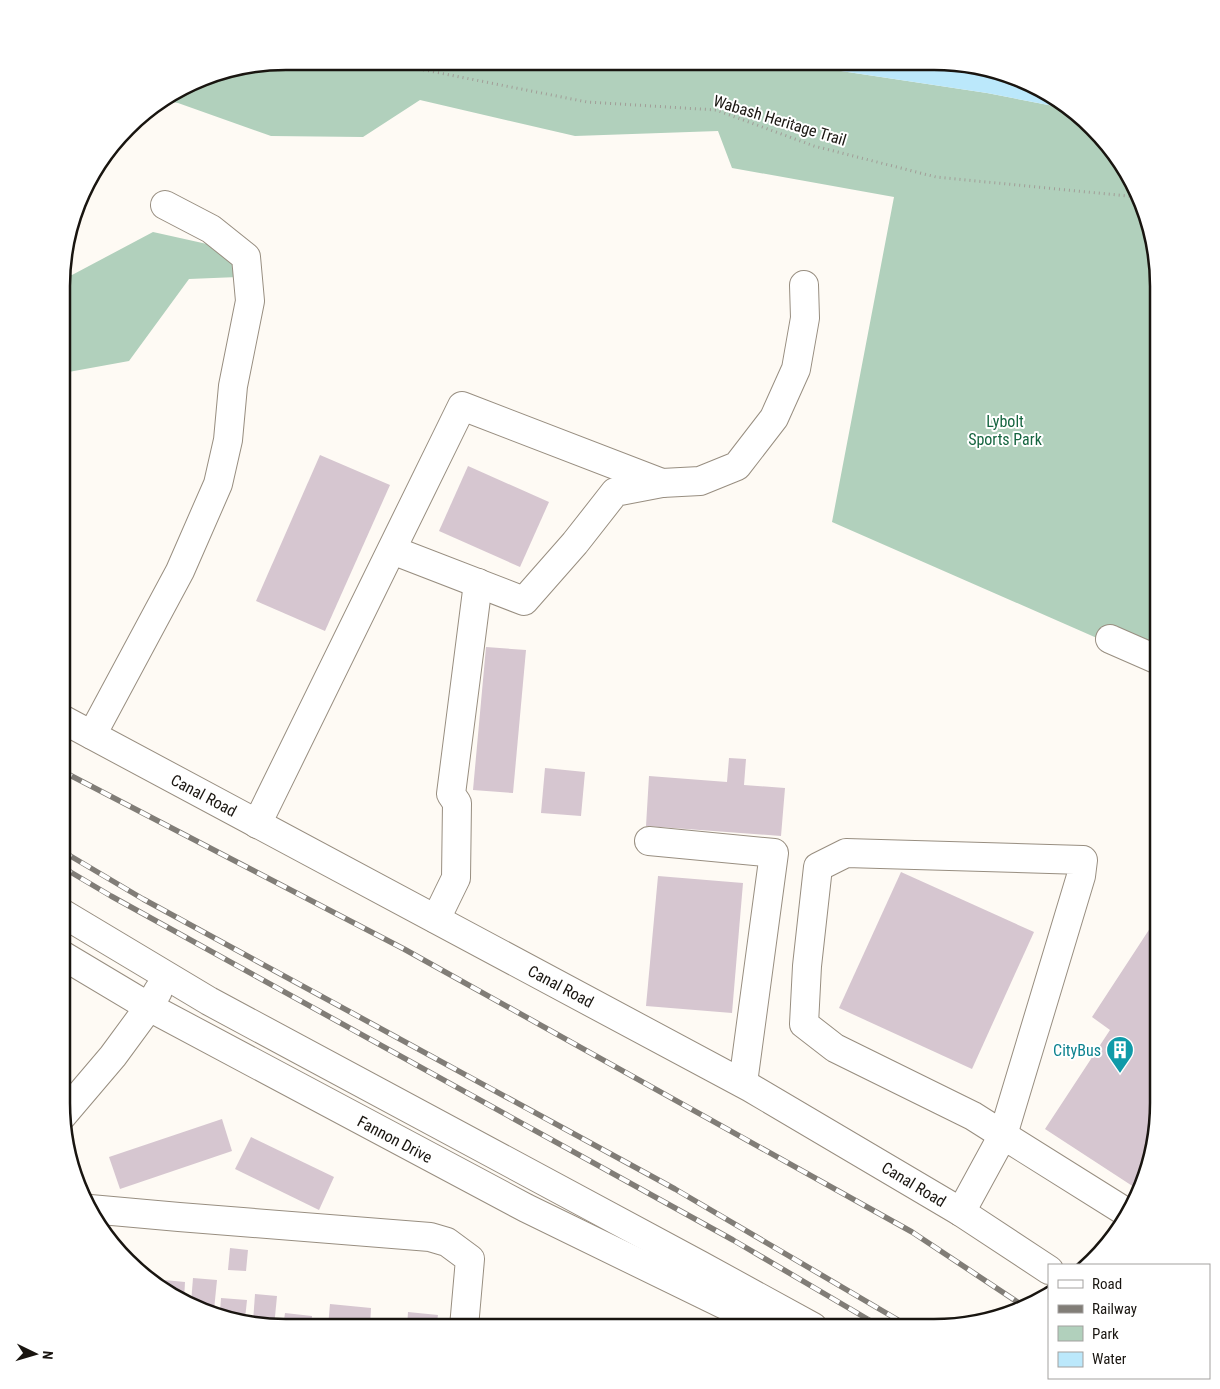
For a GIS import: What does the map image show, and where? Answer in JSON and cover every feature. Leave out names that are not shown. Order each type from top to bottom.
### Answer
[{"type":"street","points":[[92,735],[180,571],[218,484],[228,440],[233,386],[250,300],[246,257],[211,229],[164,206]]},
{"type":"street","points":[[615,492],[662,483],[700,481],[737,466],[774,418],[796,369],[805,318],[804,285]]},
{"type":"street","points":[[257,824],[462,406],[662,483]]},
{"type":"street","points":[[392,550],[524,601],[575,543],[615,492],[618,465]]},
{"type":"street","points":[[436,919],[456,878],[457,803],[451,794],[478,583]]},
{"type":"street","points":[[1110,639],[1150,656]]},
{"type":"street","name":"Canal Road","points":[[70,723],[742,1083],[961,1212],[1048,1269]]},
{"type":"street","points":[[649,841],[774,853],[742,1083]]},
{"type":"street","points":[[961,1212],[1003,1135],[1081,876],[1082,860],[846,853],[818,867],[807,966],[804,1024],[834,1048],[973,1116],[1003,1135],[1122,1210]]},
{"type":"street","name":"Fannon Drive","points":[[70,918],[166,976],[700,1264],[798,1319]]},
{"type":"street","name":"Fannon Drive","points":[[70,960],[149,1007],[526,1208],[754,1319]]},
{"type":"street","points":[[70,1107],[113,1056],[149,1007],[166,976]]},
{"type":"street","points":[[103,1217],[179,1218],[430,1237],[447,1242],[470,1258],[465,1319]]},
{"type":"path","name":"Wabash Heritage Trail","points":[[425,70],[587,102],[716,110],[814,146],[936,177],[1131,196]]},
{"type":"green space","name":"Lybolt Sports Park","points":[[272,70],[834,70],[987,93],[1054,106],[1087,133],[1114,166],[1134,203],[1146,244],[1150,272],[1150,662],[832,522],[894,197],[732,168],[718,131],[575,136],[420,100],[363,137],[271,136],[173,102],[190,92],[217,81],[244,74]]},
{"type":"green space","points":[[153,232],[225,248],[238,277],[189,279],[129,361],[70,372],[70,275]]},
{"type":"water","points":[[834,70],[948,70],[976,74],[1017,86],[1054,106],[987,93]]},
{"type":"building","points":[[320,455],[390,485],[325,631],[256,601]]},
{"type":"building","points":[[468,466],[549,502],[520,567],[439,531]]},
{"type":"building","points":[[486,647],[526,650],[513,793],[473,790]]},
{"type":"building","points":[[729,758],[746,759],[744,785],[785,788],[781,836],[646,826],[649,776],[727,782]]},
{"type":"building","points":[[545,768],[585,772],[581,816],[541,813]]},
{"type":"building","points":[[901,872],[1034,932],[972,1069],[839,1008]]},
{"type":"building","points":[[658,876],[743,883],[732,1013],[646,1006]]},
{"type":"building","name":"CityBus","points":[[1150,928],[1150,1117],[1143,1159],[1134,1187],[1045,1129],[1110,1030],[1092,1017]]},
{"type":"building","points":[[222,1119],[232,1151],[120,1189],[109,1157]]},
{"type":"building","points":[[251,1137],[334,1177],[319,1210],[235,1169]]},
{"type":"building","points":[[230,1248],[248,1250],[246,1271],[228,1270]]},
{"type":"building","points":[[193,1278],[217,1280],[214,1307],[191,1298]]},
{"type":"building","points":[[164,1281],[185,1282],[184,1294],[166,1283]]},
{"type":"building","points":[[255,1294],[277,1296],[275,1319],[253,1316]]},
{"type":"building","points":[[221,1298],[247,1300],[245,1315],[220,1309]]},
{"type":"building","points":[[330,1304],[371,1308],[370,1319],[329,1319]]},
{"type":"building","points":[[408,1312],[438,1315],[437,1319],[408,1319]]},
{"type":"building","points":[[285,1313],[312,1316],[312,1319],[284,1319]]},
{"type":"railway","points":[[70,775],[404,949],[912,1232],[1018,1302]]},
{"type":"railway","points":[[70,856],[143,899],[675,1189],[896,1319]]},
{"type":"railway","points":[[70,872],[733,1240],[867,1319]]},
{"type":"place","name":"CityBus","points":[[1120,1074]]}]
